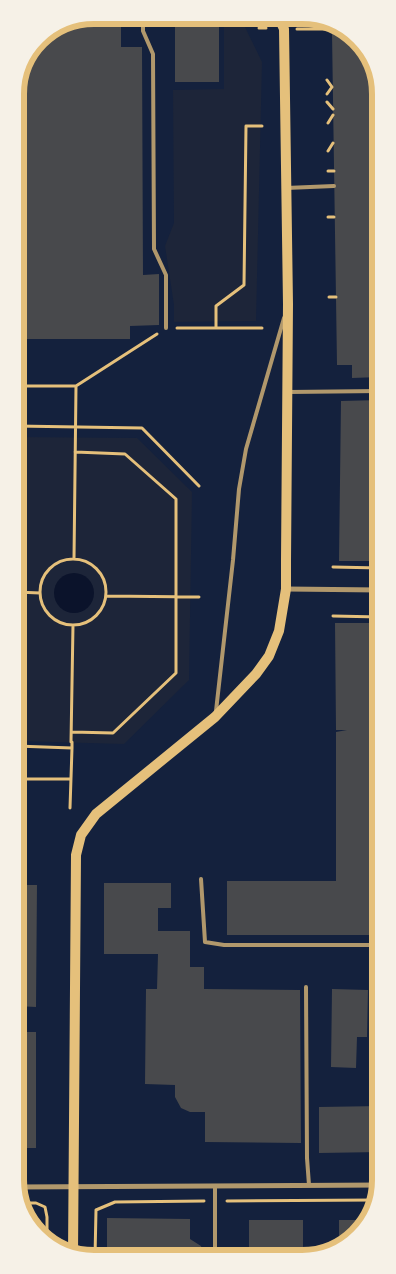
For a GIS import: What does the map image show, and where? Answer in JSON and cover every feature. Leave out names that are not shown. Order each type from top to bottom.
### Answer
[{"type":"main road","points":[[73,1247],[76,855],[81,835],[96,814],[215,718],[242,690],[269,656],[279,631],[286,589],[288,392],[284,28],[282,24]]},
{"type":"street","points":[[286,589],[372,590]]},
{"type":"street","points":[[24,1187],[372,1185]]},
{"type":"lane","points":[[143,24],[143,31],[153,54],[154,249],[166,275],[166,328]]},
{"type":"lane","points":[[286,188],[334,186]]},
{"type":"lane","points":[[215,718],[239,489],[246,449],[288,304]]},
{"type":"lane","points":[[288,392],[372,391]]},
{"type":"lane","points":[[201,879],[205,942],[224,945],[372,945]]},
{"type":"lane","points":[[306,987],[307,1158],[309,1185]]},
{"type":"lane","points":[[215,1186],[215,1250]]},
{"type":"path","points":[[327,80],[332,87],[327,94]]},
{"type":"path","points":[[328,102],[333,109]]},
{"type":"path","points":[[328,123],[333,115]]},
{"type":"path","points":[[216,328],[216,306],[244,285],[246,126],[262,126]]},
{"type":"path","points":[[328,151],[333,143]]},
{"type":"path","points":[[328,171],[334,171]]},
{"type":"path","points":[[328,217],[334,217]]},
{"type":"path","points":[[329,297],[336,297]]},
{"type":"path","points":[[24,386],[76,386],[166,328],[262,328]]},
{"type":"path","points":[[74,558],[76,386]]},
{"type":"path","points":[[24,426],[142,428],[199,486]]},
{"type":"path","points":[[72,732],[113,733],[176,674],[176,499],[125,454],[75,452]]},
{"type":"path","points":[[74,558],[85,561],[96,568],[103,580],[106,596],[103,606],[96,616],[86,623],[73,625],[59,622],[48,613],[41,602],[40,593],[42,581],[50,568],[60,561],[74,558]]},
{"type":"path","points":[[333,567],[372,568]]},
{"type":"path","points":[[24,592],[40,593]]},
{"type":"path","points":[[106,596],[199,597]]},
{"type":"path","points":[[333,616],[372,617]]},
{"type":"path","points":[[70,808],[73,625]]},
{"type":"path","points":[[24,746],[72,748]]},
{"type":"path","points":[[24,779],[71,779]]},
{"type":"path","points":[[28,1203],[36,1203],[45,1207],[46,1232]]},
{"type":"shaded area","points":[[224,24],[244,25],[262,62],[256,321],[174,322],[174,305],[165,246],[174,223],[173,90],[224,89]]},
{"type":"shaded area","points":[[24,437],[137,438],[192,492],[189,680],[124,744],[24,741]]},
{"type":"shaded area","points":[[78,573],[85,576],[91,582],[94,593],[93,601],[85,610],[78,613],[70,613],[63,610],[55,601],[54,589],[57,582],[66,574]]},
{"type":"building","points":[[175,24],[219,25],[219,82],[175,82]]},
{"type":"building","points":[[80,25],[121,25],[121,47],[142,47],[143,275],[159,274],[159,325],[130,326],[130,339],[24,339],[24,89],[26,75],[35,55],[44,44],[55,35]]},
{"type":"building","points":[[332,33],[337,33],[345,38],[358,51],[367,67],[372,93],[372,377],[352,378],[352,365],[337,365]]},
{"type":"building","points":[[372,400],[372,561],[339,561],[341,401]]},
{"type":"building","points":[[335,623],[372,623],[372,935],[227,935],[227,881],[336,881],[336,732],[347,730],[336,730]]},
{"type":"building","points":[[104,883],[171,883],[171,908],[158,908],[158,931],[190,931],[190,967],[204,967],[204,989],[300,990],[301,1143],[205,1142],[205,1112],[190,1112],[181,1108],[175,1097],[175,1085],[145,1084],[146,989],[157,989],[158,954],[104,954]]},
{"type":"building","points":[[24,885],[37,885],[36,1007],[24,1006]]},
{"type":"building","points":[[332,989],[368,990],[367,1037],[357,1037],[356,1068],[331,1067]]},
{"type":"building","points":[[24,1032],[36,1032],[36,1148],[24,1148]]},
{"type":"building","points":[[372,1106],[372,1152],[319,1153],[319,1107]]},
{"type":"building","points":[[107,1218],[190,1219],[190,1239],[201,1246],[202,1250],[107,1250]]},
{"type":"building","points":[[249,1220],[303,1220],[303,1250],[249,1250]]},
{"type":"building","points":[[339,1220],[360,1220],[355,1227],[339,1240]]}]
